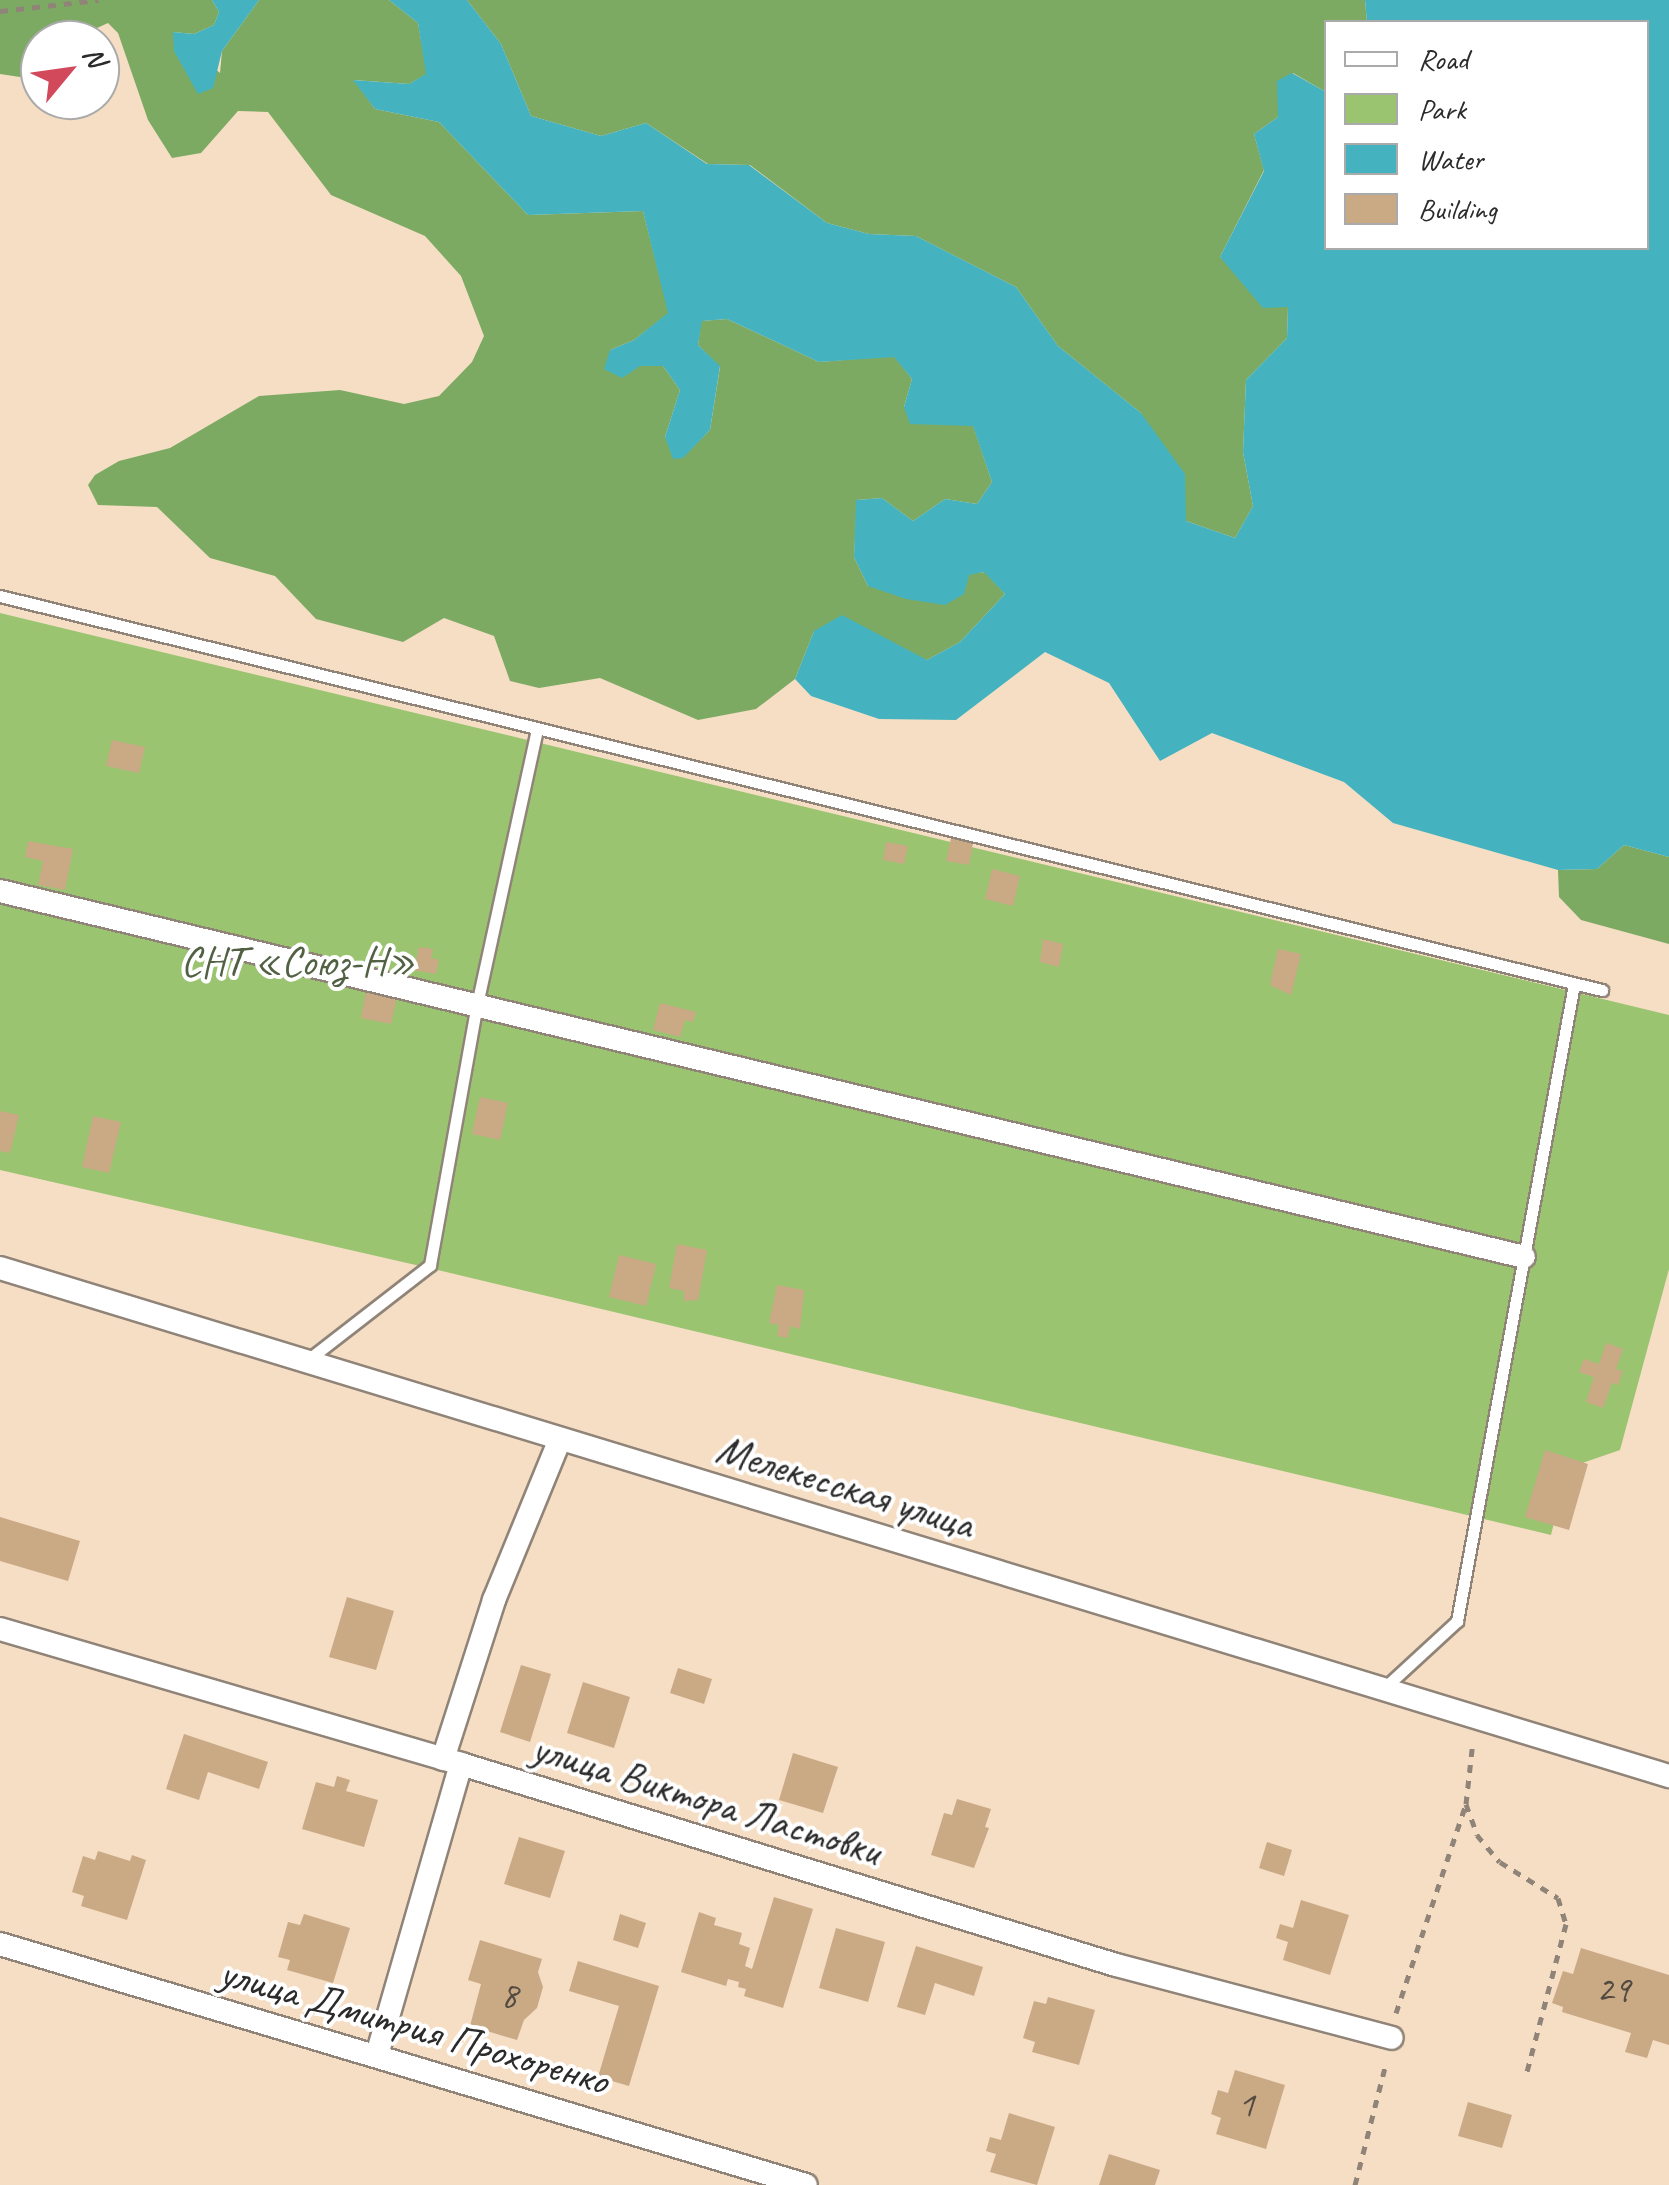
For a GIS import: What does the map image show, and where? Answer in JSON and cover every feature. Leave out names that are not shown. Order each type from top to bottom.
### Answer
[{"type":"street","points":[[0,892],[1524,1257]]},
{"type":"street","name":"Мелекесская улица","points":[[0,1268],[1669,1776]]},
{"type":"street","points":[[376,2054],[494,1600],[560,1439]]},
{"type":"street","name":"улица Виктора Ластовки","points":[[0,1629],[452,1762],[1116,1966],[1392,2038]]},
{"type":"street","name":"улица Дмитрия Прохоренко","points":[[0,1944],[806,2185]]},
{"type":"lane","points":[[0,596],[1602,990]]},
{"type":"lane","points":[[306,1362],[430,1265],[476,1009],[537,729]]},
{"type":"lane","points":[[1382,1690],[1457,1622],[1574,984]]},
{"type":"path","points":[[0,10],[98,0]]},
{"type":"path","points":[[1356,2185],[1400,1992],[1466,1804],[1476,1718]]},
{"type":"path","points":[[1466,1804],[1477,1835],[1500,1862],[1558,1898],[1566,1924],[1526,2076]]},
{"type":"green space","points":[[0,0],[212,0],[219,12],[214,25],[194,34],[173,32],[220,73],[222,51],[259,0],[389,0],[418,23],[427,74],[409,84],[354,80],[375,109],[439,122],[528,215],[643,211],[669,313],[634,340],[610,350],[640,366],[663,366],[680,390],[665,437],[683,457],[710,430],[720,367],[698,345],[701,321],[727,319],[819,362],[894,356],[912,379],[904,407],[973,425],[992,482],[977,504],[945,499],[913,521],[882,498],[857,500],[854,557],[868,586],[985,572],[1005,594],[960,642],[927,660],[814,631],[795,679],[756,709],[698,720],[600,678],[539,688],[510,681],[494,636],[444,618],[403,642],[316,619],[275,576],[210,558],[157,507],[98,505],[88,485],[95,475],[119,461],[170,448],[259,396],[340,390],[404,404],[439,396],[472,362],[484,336],[461,276],[425,236],[331,195],[268,112],[238,111],[201,153],[172,158],[148,120],[120,39],[120,20],[20,20],[20,77],[0,74]]},
{"type":"green space","points":[[467,0],[1365,0],[1367,20],[1324,20],[1324,91],[1293,73],[1278,117],[1254,134],[1264,170],[1220,257],[1288,307],[1287,338],[1246,380],[1243,452],[1253,506],[1235,538],[1186,521],[1141,413],[1058,346],[1016,287],[916,236],[869,234],[827,223],[750,165],[708,164],[646,123],[601,136],[531,116],[501,44]]},
{"type":"green space","name":"СНТ «Союз-Н»","points":[[0,613],[1669,1015],[1669,1269],[1620,1450],[1568,1468],[1551,1535],[0,1170]]},
{"type":"green space","points":[[1624,845],[1669,857],[1669,944],[1581,920],[1559,897],[1558,870],[1597,869]]},
{"type":"water","points":[[212,0],[259,0],[222,51],[213,88],[198,94],[174,51],[173,32],[194,34],[214,25],[219,12]]},
{"type":"water","points":[[389,0],[467,0],[501,44],[531,116],[601,136],[646,123],[707,164],[749,165],[827,223],[869,234],[916,236],[1016,287],[1058,346],[1141,413],[1185,474],[1186,521],[1235,538],[1253,506],[1243,452],[1246,380],[1287,338],[1288,307],[1263,308],[1220,257],[1264,171],[1254,134],[1278,117],[1277,81],[1292,73],[1324,91],[1324,250],[1649,250],[1649,20],[1367,20],[1365,0],[1669,0],[1669,857],[1624,845],[1597,869],[1558,870],[1393,823],[1344,782],[1212,733],[1160,761],[1109,683],[1045,652],[956,720],[879,719],[811,696],[795,679],[814,631],[842,615],[927,660],[960,642],[1005,594],[984,572],[969,575],[964,594],[945,605],[906,599],[868,586],[854,557],[856,500],[882,498],[913,521],[945,499],[977,504],[992,482],[973,426],[910,424],[904,407],[912,379],[894,357],[819,362],[727,319],[702,321],[698,345],[720,366],[710,430],[683,458],[673,459],[665,437],[680,390],[663,366],[640,366],[622,378],[604,369],[610,350],[634,340],[668,313],[643,211],[528,215],[439,122],[375,109],[353,80],[409,84],[426,74],[418,23]]},
{"type":"building","points":[[112,740],[145,747],[139,773],[106,766]]},
{"type":"building","points":[[951,838],[973,843],[969,865],[946,861]]},
{"type":"building","points":[[28,841],[73,849],[65,890],[38,885],[43,861],[25,857]]},
{"type":"building","points":[[886,842],[908,846],[904,864],[883,860]]},
{"type":"building","points":[[992,869],[1020,876],[1013,906],[985,899]]},
{"type":"building","points":[[1043,939],[1063,944],[1059,967],[1040,962]]},
{"type":"building","points":[[419,947],[433,949],[431,958],[439,960],[436,974],[414,970]]},
{"type":"building","points":[[1278,949],[1301,954],[1291,995],[1270,985]]},
{"type":"building","points":[[366,991],[397,997],[391,1024],[361,1018]]},
{"type":"building","points":[[660,1003],[696,1012],[693,1022],[685,1020],[680,1037],[653,1030]]},
{"type":"building","points":[[480,1097],[508,1103],[500,1140],[472,1134]]},
{"type":"building","points":[[0,1111],[19,1115],[10,1153],[0,1151]]},
{"type":"building","points":[[93,1116],[121,1122],[109,1173],[82,1167]]},
{"type":"building","points":[[677,1244],[707,1250],[698,1300],[684,1301],[684,1291],[669,1288]]},
{"type":"building","points":[[619,1255],[656,1264],[646,1306],[609,1297]]},
{"type":"building","points":[[777,1285],[804,1290],[800,1329],[790,1326],[788,1338],[777,1336],[779,1325],[769,1323]]},
{"type":"building","points":[[1606,1343],[1623,1349],[1616,1369],[1623,1371],[1618,1385],[1612,1383],[1603,1408],[1586,1402],[1594,1377],[1579,1372],[1584,1359],[1599,1364]]},
{"type":"building","points":[[1545,1450],[1588,1464],[1569,1530],[1525,1517]]},
{"type":"building","points":[[0,1517],[80,1541],[68,1581],[0,1561]]},
{"type":"building","points":[[347,1597],[394,1611],[376,1670],[329,1657]]},
{"type":"building","points":[[521,1665],[551,1674],[530,1742],[500,1732]]},
{"type":"building","points":[[678,1668],[712,1679],[704,1704],[670,1693]]},
{"type":"building","points":[[583,1682],[630,1697],[614,1748],[567,1733]]},
{"type":"building","points":[[184,1734],[268,1762],[259,1789],[208,1772],[199,1800],[166,1789]]},
{"type":"building","points":[[793,1753],[838,1767],[823,1813],[779,1800]]},
{"type":"building","points":[[337,1776],[350,1780],[346,1791],[378,1800],[364,1847],[302,1829],[316,1782],[334,1787]]},
{"type":"building","points":[[957,1799],[991,1809],[985,1827],[989,1828],[974,1868],[931,1855],[944,1813],[952,1815]]},
{"type":"building","points":[[519,1837],[565,1851],[550,1898],[504,1884]]},
{"type":"building","points":[[1267,1842],[1292,1850],[1284,1876],[1259,1868]]},
{"type":"building","points":[[98,1851],[130,1861],[132,1855],[146,1860],[127,1920],[81,1906],[84,1896],[72,1892],[83,1856],[95,1860]]},
{"type":"building","points":[[774,1897],[813,1909],[783,2008],[744,1996],[746,1989],[738,1987],[739,1982],[728,1979],[726,1986],[681,1972],[699,1912],[716,1918],[714,1925],[742,1933],[739,1944],[750,1948],[745,1966],[752,1969]]},
{"type":"building","points":[[1301,1900],[1349,1915],[1330,1975],[1283,1960],[1288,1942],[1276,1938],[1280,1924],[1293,1928]]},
{"type":"building","points":[[304,1914],[350,1928],[333,1983],[287,1970],[290,1960],[278,1957],[288,1922],[300,1925]]},
{"type":"building","points":[[620,1914],[646,1923],[638,1948],[613,1940]]},
{"type":"building","points":[[836,1928],[885,1942],[868,2002],[819,1988]]},
{"type":"building","points":[[480,1940],[542,1959],[538,1972],[543,1987],[537,2008],[524,2020],[517,2040],[470,2026],[481,1984],[468,1980]]},
{"type":"building","points":[[916,1946],[983,1967],[974,1996],[935,1983],[925,2015],[897,2007]]},
{"type":"building","points":[[1581,1948],[1669,1975],[1669,2045],[1653,2040],[1647,2058],[1625,2052],[1631,2033],[1562,2012],[1563,2007],[1552,2003],[1563,1971],[1573,1974]]},
{"type":"building","points":[[578,1961],[659,1986],[629,2086],[598,2077],[619,2006],[569,1991]]},
{"type":"building","points":[[1048,1997],[1095,2010],[1079,2065],[1032,2052],[1035,2042],[1023,2038],[1034,2001],[1046,2004]]},
{"type":"building","points":[[1235,2070],[1285,2085],[1266,2149],[1216,2134],[1221,2118],[1211,2114],[1218,2090],[1228,2093]]},
{"type":"building","points":[[1468,2102],[1512,2115],[1502,2148],[1458,2136]]},
{"type":"building","points":[[1009,2113],[1055,2127],[1037,2185],[990,2172],[996,2154],[986,2151],[990,2137],[1001,2140]]},
{"type":"building","points":[[1109,2154],[1160,2170],[1155,2185],[1099,2185]]}]
